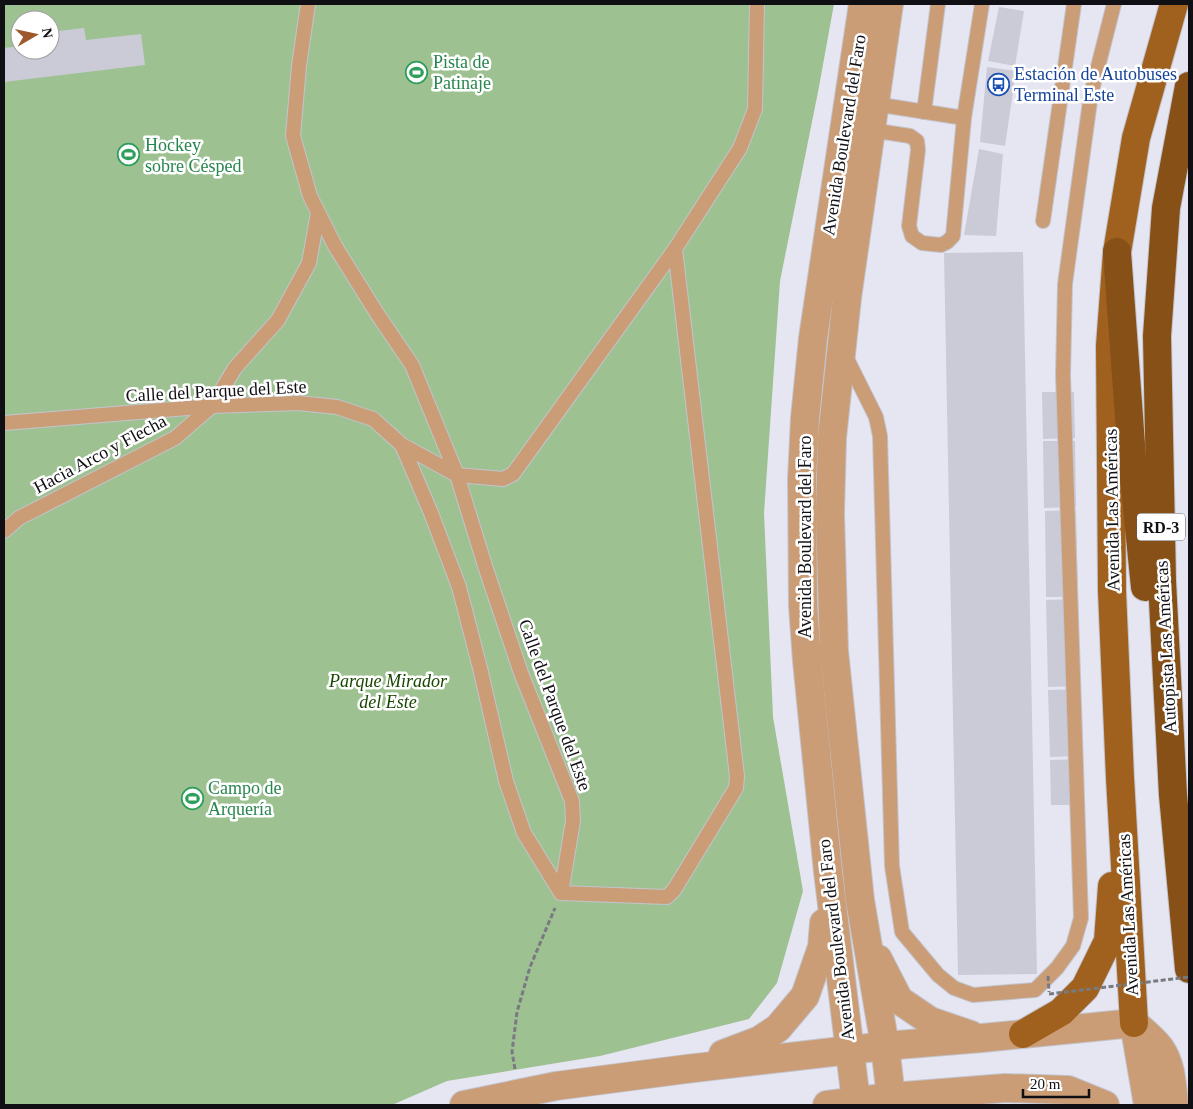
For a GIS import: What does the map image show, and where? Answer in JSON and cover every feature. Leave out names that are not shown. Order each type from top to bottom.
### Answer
[{"type":"highway","name":"Autopista Las Américas","points":[[1189,86],[1166,208],[1157,336],[1162,581],[1171,766],[1189,969]]},
{"type":"highway","points":[[1117,252],[1132,458],[1160,730],[1171,766]]},
{"type":"main road","name":"Avenida Las Américas","points":[[1134,1023],[1120,778],[1112,591],[1110,356],[1117,252],[1136,138],[1174,4]]},
{"type":"main road","points":[[1023,1034],[1061,1012],[1085,988],[1108,941],[1120,778]]},
{"type":"street","name":"Avenida Boulevard del Faro","points":[[856,1102],[828,872],[803,606],[802,480],[805,418],[814,338],[863,4]]},
{"type":"street","name":"Avenida Boulevard del Faro","points":[[889,4],[847,298],[832,438],[830,514],[834,651],[860,900],[885,1046],[891,1097]]},
{"type":"street","points":[[686,1069],[760,1040],[778,1028],[805,996],[822,947],[828,872]]},
{"type":"street","points":[[860,900],[875,954],[899,1000],[930,1021],[982,1038]]},
{"type":"street","points":[[1134,1023],[1148,1105]]},
{"type":"street","points":[[464,1105],[556,1086],[686,1069],[885,1046],[1134,1023],[1159,1047],[1167,1060],[1174,1105]]},
{"type":"street","points":[[827,1105],[891,1097],[1005,1088],[1068,1090],[1105,1105]]},
{"type":"lane","points":[[308,4],[299,66],[293,136],[310,196],[335,246],[412,365],[457,475],[503,478],[513,474],[675,249],[740,148],[755,109],[757,4]]},
{"type":"lane","points":[[924,112],[938,4]]},
{"type":"lane","points":[[873,117],[917,141],[918,150],[909,226],[912,236],[922,243],[941,245],[947,242],[953,236],[964,118],[982,4]]},
{"type":"lane","points":[[1043,221],[1074,4]]},
{"type":"lane","points":[[842,348],[876,417],[880,436],[892,866],[902,932],[938,975],[954,988],[973,995],[1035,990],[1057,968],[1073,946],[1081,918],[1063,385],[1065,284],[1092,94],[1114,4]]},
{"type":"lane","points":[[873,117],[924,112],[964,118]]},
{"type":"lane","name":"Hacia Arco y Flecha","points":[[4,531],[19,518],[175,438],[212,406],[234,368],[278,320],[283,312],[309,263],[318,213]]},
{"type":"lane","points":[[402,445],[431,513],[459,588],[506,780],[524,833],[561,893],[666,897],[674,890],[736,788],[737,776],[675,249]]},
{"type":"lane","name":"Calle del Parque del Este","points":[[4,423],[212,406],[298,403],[338,407],[373,419],[402,445],[457,475],[521,672],[572,801],[573,821],[561,893]]},
{"type":"path","points":[[519,1094],[512,1052],[517,1012],[530,967],[561,893]]},
{"type":"path","points":[[1048,976],[1049,993],[1189,977]]},
{"type":"green space","name":"Parque Mirador del Este","points":[[4,4],[834,4],[780,281],[764,513],[773,717],[803,891],[777,983],[749,1019],[600,1056],[447,1081],[392,1105],[4,1105]]},
{"type":"building","points":[[999,7],[1024,11],[1015,66],[988,61]]},
{"type":"building","points":[[84,28],[86,40],[141,34],[145,65],[4,82],[4,48],[10,47],[10,60],[60,60],[60,31]]},
{"type":"building","points":[[987,67],[1016,71],[1005,146],[980,142]]},
{"type":"building","points":[[979,149],[1003,154],[996,236],[964,235]]},
{"type":"building","points":[[1023,252],[1037,974],[958,975],[944,253]]},
{"type":"building","points":[[1042,392],[1074,392],[1075,438],[1043,439]]},
{"type":"building","points":[[1043,441],[1075,441],[1076,507],[1044,508]]},
{"type":"building","points":[[1076,510],[1078,597],[1046,597],[1045,511]]},
{"type":"building","points":[[1078,599],[1080,686],[1048,687],[1046,600]]},
{"type":"building","points":[[1080,689],[1082,756],[1050,757],[1048,690]]},
{"type":"building","points":[[1082,759],[1083,805],[1051,805],[1050,760]]},
{"type":"place","name":"Pista de Patinaje","points":[[417,72]]},
{"type":"place","name":"Estación de Autobuses Terminal Este","points":[[998,84]]},
{"type":"place","name":"Hockey sobre Césped","points":[[129,155]]},
{"type":"place","name":"Campo de Arquería","points":[[192,798]]}]
